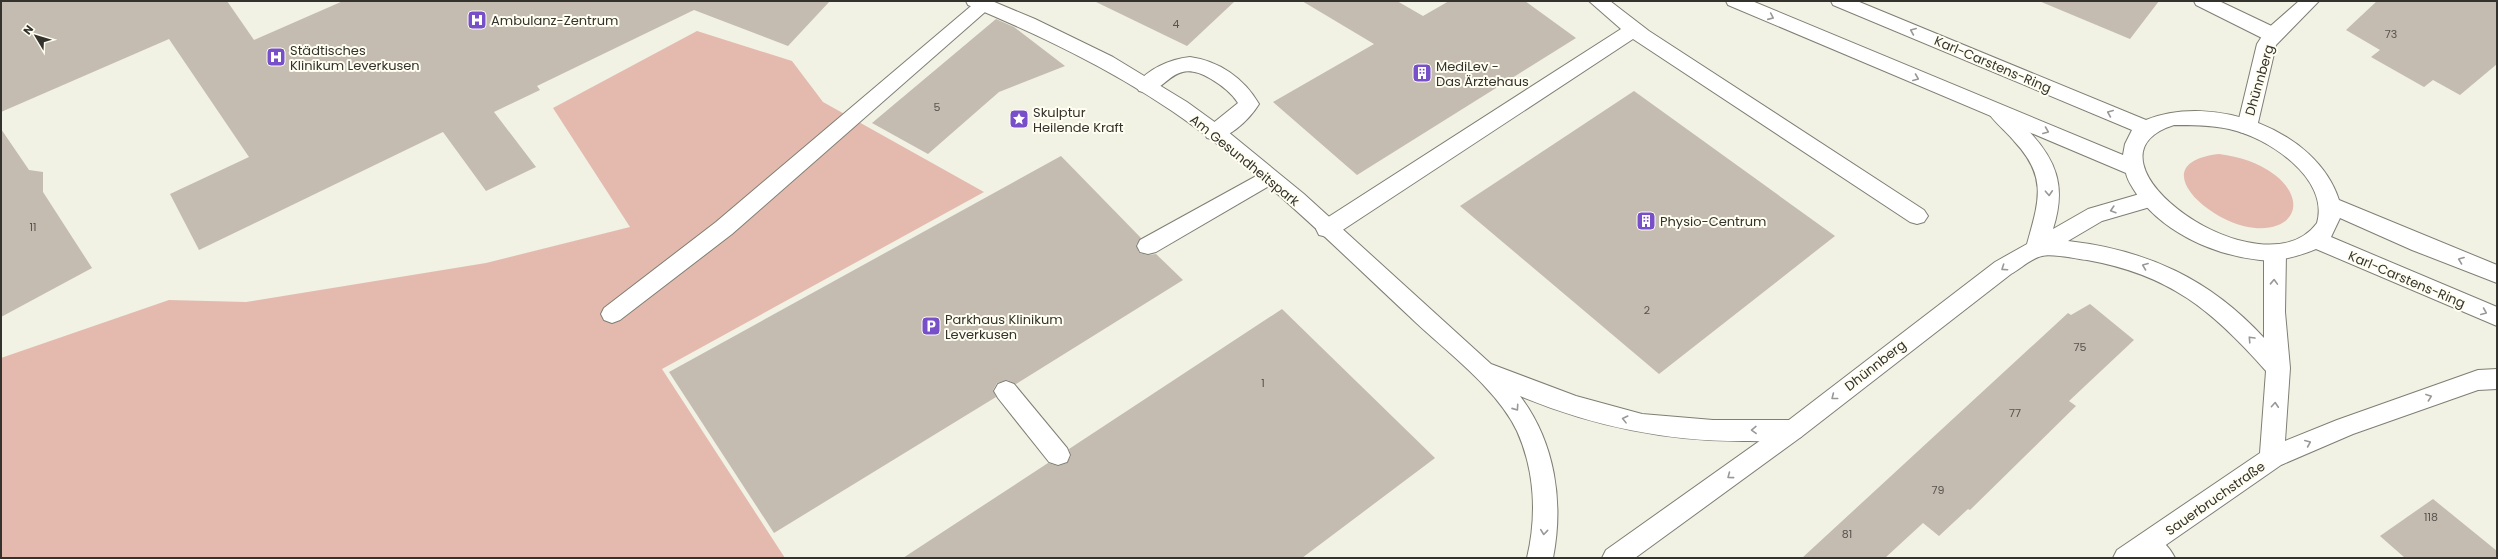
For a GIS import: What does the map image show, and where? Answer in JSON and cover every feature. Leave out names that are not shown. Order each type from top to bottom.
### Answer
[{"type":"street","points":[[1598,1],[1642,36],[1918,216]]},
{"type":"street","points":[[1735,1],[1834,44],[2133,168]]},
{"type":"street","name":"Karl-Carstens-Ring","points":[[1840,1],[2146,128]]},
{"type":"street","points":[[2203,1],[2273,35]]},
{"type":"street","name":"Dhünnberg","points":[[2246,127],[2267,44],[2273,35],[2310,1]]},
{"type":"street","points":[[612,314],[724,228],[979,3]]},
{"type":"street","name":"Am Gesundheitspark","points":[[979,3],[1066,42],[1146,86],[1214,133],[1269,178],[1327,229],[1481,368],[1504,392],[1519,413],[1540,465],[1545,487],[1546,516],[1540,558]]},
{"type":"street","points":[[1327,229],[1634,29]]},
{"type":"street","points":[[1146,86],[1168,69],[1181,64],[1197,62],[1228,81],[1241,90],[1249,104],[1235,118],[1214,133]]},
{"type":"street","points":[[1997,111],[2025,138],[2047,169],[2050,197],[2037,247],[2081,249],[2124,258],[2163,274],[2204,296],[2242,329],[2278,368]]},
{"type":"street","name":"Dhünnberg","points":[[2173,118],[2208,118],[2246,127],[2286,147],[2316,175],[2330,205],[2329,224],[2317,240],[2299,249],[2275,252],[2230,246],[2217,241],[2185,228],[2150,199],[2133,168],[2133,146],[2146,128],[2173,118]]},
{"type":"street","points":[[1148,246],[1269,178]]},
{"type":"street","name":"Dhünnberg","points":[[1615,558],[1793,430],[2003,268],[2037,247],[2095,216],[2150,199]]},
{"type":"street","points":[[2330,205],[2420,244],[2497,274]]},
{"type":"street","name":"Karl-Carstens-Ring","points":[[2317,240],[2497,317]]},
{"type":"street","name":"Sauerbruchstraße","points":[[2126,558],[2155,551],[2272,458],[2278,368],[2274,312],[2275,252]]},
{"type":"street","name":"Am Gesundheitspark","points":[[1481,368],[1537,393],[1635,422],[1694,430],[1793,430]]},
{"type":"street","points":[[2272,458],[2345,427],[2471,382],[2497,379]]},
{"type":"street","points":[[1006,391],[1058,455]]},
{"type":"shaded area","points":[[697,31],[792,61],[823,102],[984,192],[662,369],[785,558],[1,558],[1,358],[169,300],[246,302],[486,263],[630,227],[553,108]]},
{"type":"shaded area","points":[[2219,154],[2248,161],[2269,170],[2275,175],[2285,185],[2291,194],[2293,204],[2292,212],[2287,219],[2280,224],[2269,228],[2255,228],[2238,224],[2220,216],[2204,206],[2191,193],[2185,181],[2186,169],[2196,160]]},
{"type":"building","points":[[1,1],[227,1],[254,40],[343,1],[830,1],[788,46],[694,10],[537,86],[540,90],[494,112],[536,167],[486,191],[443,132],[199,250],[170,194],[249,157],[169,39],[1,112]]},
{"type":"building","points":[[1094,1],[1235,1],[1187,46]]},
{"type":"building","name":"MediLev - Das Ärztehaus","points":[[1302,1],[1397,1],[1423,16],[1449,1],[1525,1],[1576,38],[1357,175],[1273,102],[1374,44]]},
{"type":"building","points":[[2039,1],[2159,1],[2130,39]]},
{"type":"building","points":[[2377,1],[2497,1],[2497,64],[2460,95],[2433,80],[2424,87],[2371,57],[2380,50],[2346,30]]},
{"type":"building","points":[[996,19],[1014,27],[1065,66],[999,92],[928,154],[872,123]]},
{"type":"building","name":"Physio-Centrum","points":[[1634,91],[1835,236],[1659,374],[1460,206]]},
{"type":"building","points":[[1,129],[29,170],[43,172],[43,192],[92,268],[1,317]]},
{"type":"building","name":"Parkhaus Klinikum Leverkusen","points":[[1061,156],[1141,238],[1136,245],[1139,253],[1148,255],[1156,254],[1183,280],[1016,384],[1007,380],[997,383],[993,390],[996,397],[774,533],[669,372]]},
{"type":"building","points":[[2090,304],[2134,340],[2069,401],[2076,406],[1970,510],[1968,509],[1939,536],[1923,523],[1885,558],[1802,558],[2068,313],[2071,315]]},
{"type":"building","points":[[1282,309],[1435,458],[1302,558],[903,558],[1048,463],[1058,466],[1067,463],[1071,456],[1069,449]]},
{"type":"building","points":[[2433,499],[2497,551],[2497,558],[2405,558],[2380,536]]},
{"type":"place","name":"Ambulanz-Zentrum","points":[[477,20]]},
{"type":"place","name":"Städtisches Klinikum Leverkusen","points":[[276,57]]},
{"type":"place","name":"MediLev - Das Ärztehaus","points":[[1422,73]]},
{"type":"place","name":"Skulptur Heilende Kraft","points":[[1019,119]]},
{"type":"place","name":"Physio-Centrum","points":[[1646,221]]},
{"type":"place","name":"Parkhaus Klinikum Leverkusen","points":[[931,326]]}]
